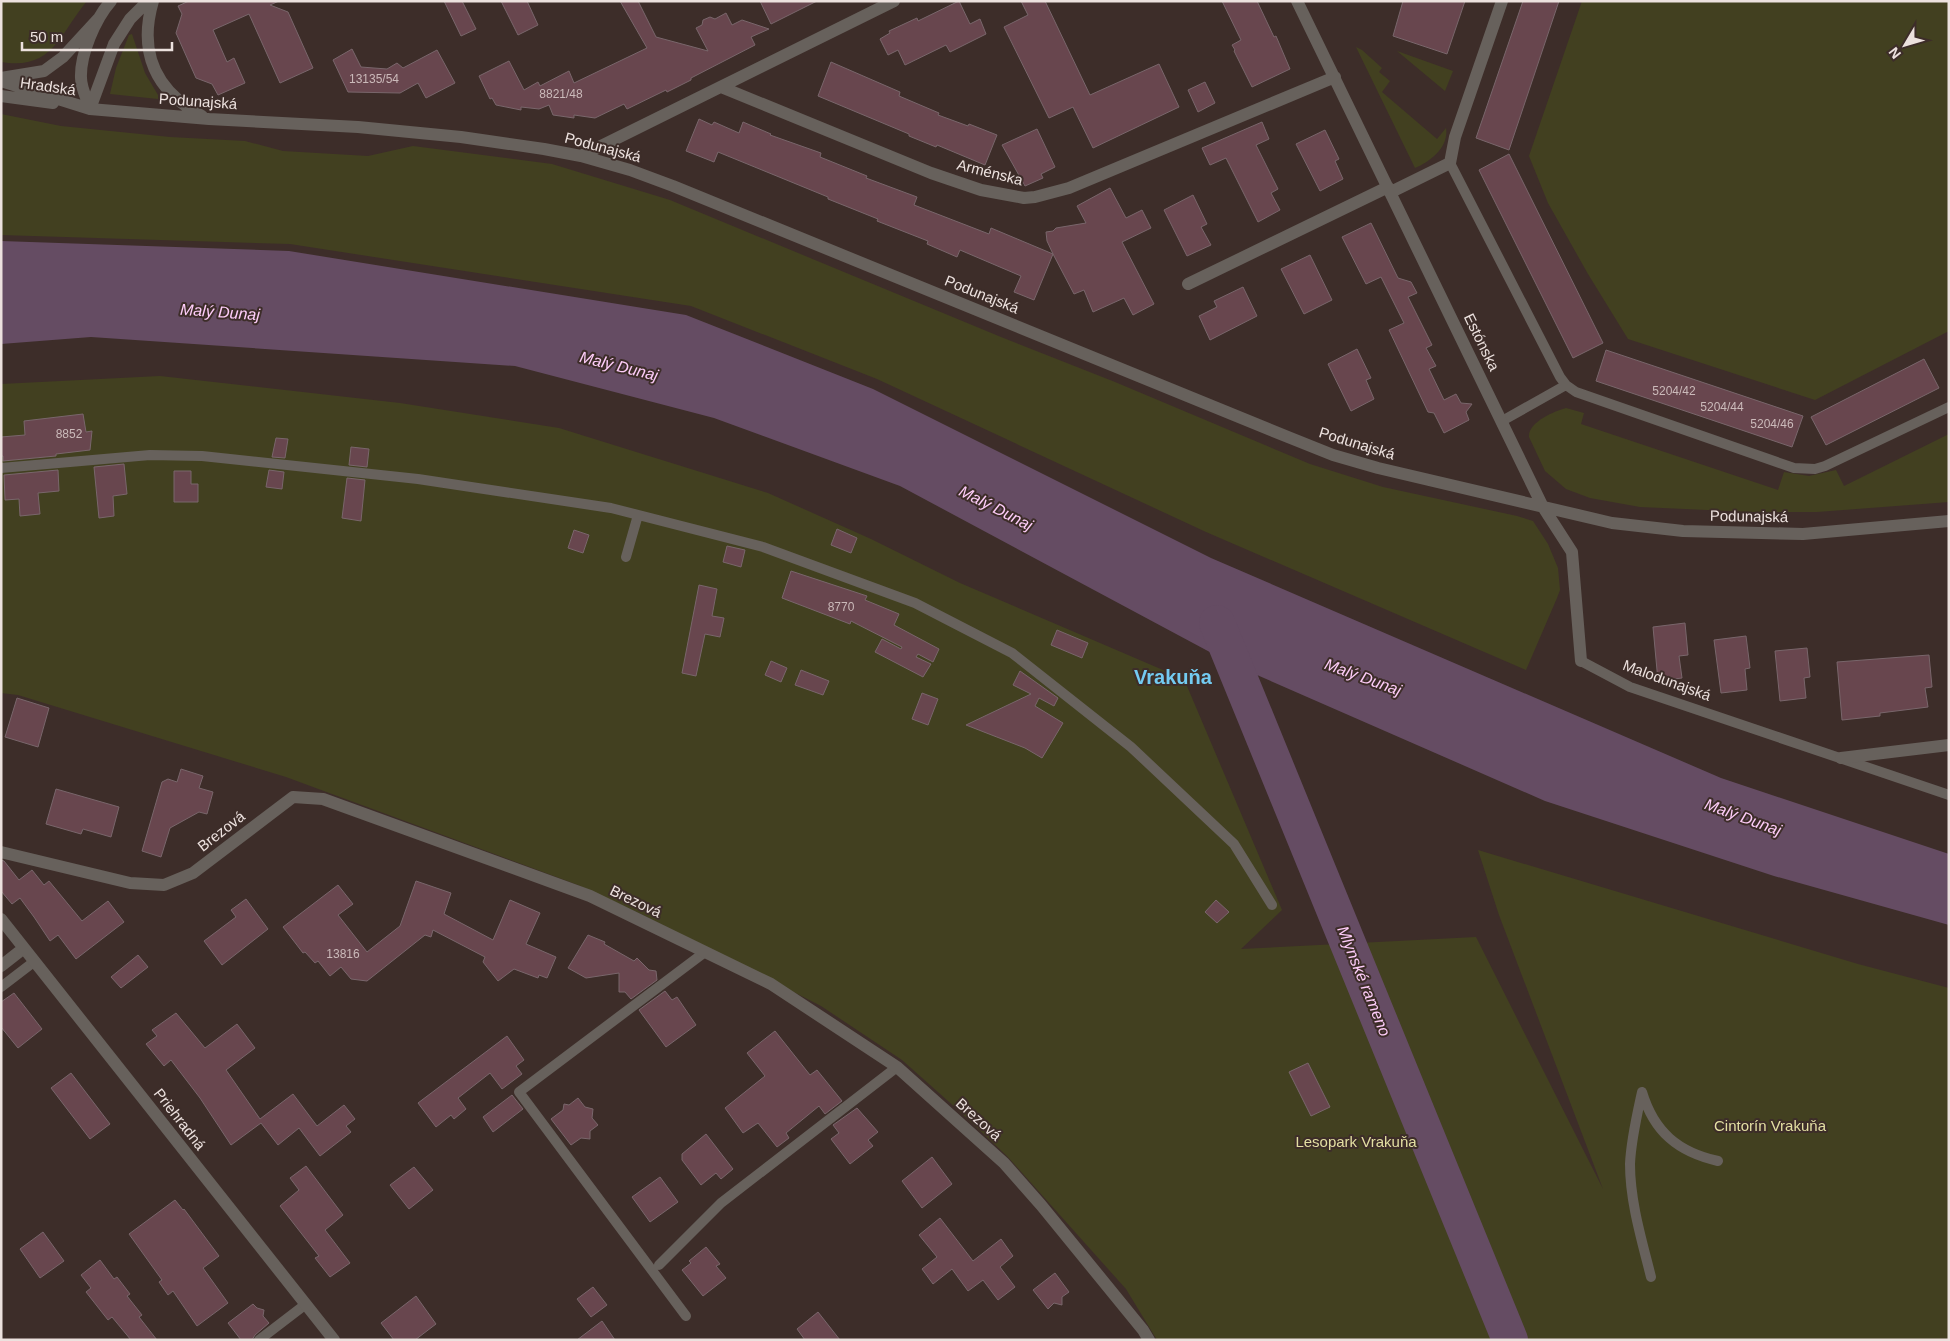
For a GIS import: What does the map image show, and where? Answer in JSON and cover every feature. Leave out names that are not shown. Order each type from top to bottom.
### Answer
[{"type":"street","name":"Hradská","points":[[1,79],[44,71],[63,57],[98,19],[110,1]]},
{"type":"street","name":"Hradská","points":[[90,109],[114,44],[130,19],[148,1]]},
{"type":"street","points":[[153,1],[147,20],[146,36],[154,70],[161,82],[180,103],[209,119]]},
{"type":"street","points":[[581,156],[894,1]]},
{"type":"street","name":"Estónska","points":[[1297,1],[1543,507]]},
{"type":"street","points":[[1188,284],[1450,163],[1454,137],[1502,1]]},
{"type":"street","name":"Hradská","points":[[90,109],[81,80],[82,60],[98,19]]},
{"type":"street","name":"Arménska","points":[[721,87],[931,173],[981,190],[1024,198],[1035,197],[1078,185],[1334,77]]},
{"type":"street","name":"Podunajská","points":[[1,79],[90,109],[209,119],[358,127],[461,137],[544,148],[581,156],[666,183],[1332,455],[1423,479],[1543,507],[1612,522],[1683,531],[1803,534],[1949,521]]},
{"type":"street","name":"Hradská","points":[[1,96],[90,109]]},
{"type":"street","name":"Malodunajská","points":[[1543,507],[1572,552],[1581,662]]},
{"type":"street","name":"Malodunajská","points":[[1841,758],[1949,745]]},
{"type":"street","name":"Brezová","points":[[1,852],[130,883],[164,885],[193,873],[293,797],[323,799],[590,896],[771,984],[897,1067],[1004,1163],[1079,1251],[1143,1330],[1148,1340]]},
{"type":"street","name":"Priehradná","points":[[1,919],[334,1340]]},
{"type":"street","points":[[1,966],[24,948]]},
{"type":"lane","points":[[1450,163],[1560,376],[1566,385],[1576,392],[1794,468],[1805,469],[1825,466],[1949,407]]},
{"type":"lane","points":[[1502,422],[1566,385]]},
{"type":"lane","points":[[1,468],[150,455],[202,456],[418,479],[611,508],[763,547],[906,600],[1012,653],[1131,747],[1234,844],[1272,906]]},
{"type":"lane","points":[[626,557],[638,515]]},
{"type":"lane","name":"Malodunajská","points":[[1581,662],[1630,687],[1949,795]]},
{"type":"lane","points":[[686,1316],[519,1092],[705,952]]},
{"type":"lane","points":[[1,987],[35,961]]},
{"type":"lane","points":[[659,1265],[722,1203],[897,1067]]},
{"type":"lane","points":[[1652,1277],[1636,1210],[1630,1164],[1635,1121],[1642,1092],[1651,1115],[1667,1136],[1681,1148],[1700,1157],[1718,1161]]},
{"type":"lane","points":[[259,1340],[306,1304]]},
{"type":"green space","points":[[1,1],[87,1],[53,47],[33,61],[19,63],[1,62]]},
{"type":"green space","points":[[1582,1],[1949,1],[1949,331],[1815,400],[1628,339],[1588,274],[1548,203],[1529,156]]},
{"type":"green space","points":[[132,34],[145,73],[158,95],[158,99],[110,94],[116,68],[129,35]]},
{"type":"green space","points":[[1356,47],[1382,68],[1379,72],[1390,81],[1382,92],[1437,139],[1446,128],[1445,141],[1442,147],[1433,157],[1421,165],[1415,168]]},
{"type":"green space","points":[[1397,51],[1453,71],[1445,91]]},
{"type":"green space","points":[[1,114],[61,126],[170,137],[245,141],[283,151],[368,156],[413,146],[552,164],[670,200],[1310,464],[1383,487],[1533,521],[1548,544],[1558,568],[1560,590],[1526,670],[1206,532],[877,379],[691,306],[290,244],[1,235]]},
{"type":"green space","points":[[160,376],[400,403],[559,428],[768,493],[871,539],[960,583],[1184,679],[1282,910],[1241,949],[1476,937],[1603,1189],[1499,915],[1478,850],[1858,964],[1949,988],[1949,1340],[1157,1340],[1126,1289],[1007,1156],[902,1060],[821,1006],[641,914],[578,885],[286,777],[18,695],[1,693],[1,384]]},
{"type":"green space","points":[[1566,408],[1584,413],[1581,424],[1778,490],[1784,472],[1809,476],[1836,470],[1844,486],[1949,434],[1949,502],[1817,512],[1752,512],[1640,507],[1590,498],[1566,489],[1545,471],[1529,437],[1537,422]]},
{"type":"water","name":"Malý Dunaj","points":[[1,241],[289,251],[686,315],[873,389],[1211,558],[1721,778],[1949,854],[1949,925],[1774,876],[1545,801],[1234,665],[900,486],[714,418],[515,366],[91,337],[1,344]]},
{"type":"building","points":[[189,1],[279,1],[270,5],[288,12],[313,68],[280,83],[249,14],[213,30],[227,62],[234,58],[245,83],[218,95],[212,84],[196,78],[176,33],[182,14],[178,6]]},
{"type":"building","points":[[444,1],[462,1],[476,29],[461,36]]},
{"type":"building","points":[[501,1],[527,1],[538,25],[518,35]]},
{"type":"building","points":[[620,1],[638,1],[656,37],[708,51],[696,28],[702,25],[703,20],[710,17],[715,19],[726,13],[732,25],[742,20],[769,29],[751,37],[755,45],[691,78],[691,80],[627,109],[624,104],[595,118],[553,115],[549,105],[539,109],[521,107],[521,110],[496,105],[492,98],[490,99],[479,76],[509,61],[524,90],[538,82],[540,86],[569,71],[574,83],[647,48]]},
{"type":"building","points":[[760,1],[817,1],[771,24]]},
{"type":"building","points":[[959,1],[970,24],[980,19],[986,34],[950,52],[946,45],[905,65],[898,50],[888,55],[880,39],[890,33],[889,31],[917,18],[918,21]]},
{"type":"building","points":[[1021,1],[1045,1],[1090,95],[1159,64],[1179,107],[1093,148],[1073,107],[1049,118],[1004,27],[1028,15]]},
{"type":"building","points":[[1222,1],[1257,1],[1274,37],[1276,36],[1290,69],[1252,87],[1234,51],[1232,45],[1241,40]]},
{"type":"building","points":[[1403,1],[1465,1],[1447,54],[1393,36]]},
{"type":"building","points":[[1523,1],[1559,1],[1509,150],[1476,138]]},
{"type":"building","points":[[352,49],[361,67],[387,69],[397,63],[403,68],[437,50],[455,83],[426,98],[418,83],[400,93],[348,92],[333,60]]},
{"type":"building","points":[[831,62],[900,92],[899,96],[939,113],[938,115],[997,135],[985,165],[937,145],[936,147],[909,136],[909,134],[818,96]]},
{"type":"building","points":[[1205,82],[1215,103],[1198,112],[1188,90]]},
{"type":"building","points":[[699,119],[712,125],[714,122],[739,133],[743,122],[770,135],[821,153],[820,157],[867,176],[866,178],[917,197],[914,205],[989,234],[991,228],[1053,254],[1034,300],[1014,292],[1021,276],[960,250],[957,257],[927,244],[928,241],[877,221],[878,219],[828,199],[828,197],[718,152],[714,162],[686,151]]},
{"type":"building","points":[[1262,122],[1269,139],[1256,145],[1278,189],[1271,193],[1280,210],[1258,222],[1226,158],[1210,165],[1202,148]]},
{"type":"building","points":[[1037,129],[1055,167],[1041,174],[1043,178],[1025,186],[1002,145]]},
{"type":"building","points":[[1325,130],[1339,159],[1335,161],[1343,179],[1320,191],[1296,144]]},
{"type":"building","points":[[1509,154],[1603,343],[1573,358],[1479,170]]},
{"type":"building","points":[[1110,188],[1126,218],[1142,210],[1151,228],[1122,242],[1154,304],[1133,315],[1124,298],[1093,312],[1084,290],[1074,294],[1047,241],[1046,232],[1053,231],[1056,228],[1086,223],[1077,206]]},
{"type":"building","points":[[1193,195],[1207,224],[1201,227],[1211,245],[1187,256],[1164,210]]},
{"type":"building","points":[[1371,223],[1398,278],[1411,282],[1417,293],[1408,297],[1432,345],[1426,348],[1436,366],[1429,369],[1444,400],[1456,394],[1461,403],[1472,404],[1466,412],[1469,420],[1444,433],[1434,413],[1428,412],[1389,330],[1404,323],[1381,277],[1366,284],[1342,237]]},
{"type":"building","points":[[1310,255],[1332,300],[1304,314],[1281,269]]},
{"type":"building","points":[[1243,287],[1257,316],[1210,340],[1199,316],[1217,307],[1214,301]]},
{"type":"building","points":[[1357,349],[1371,378],[1366,380],[1374,399],[1351,411],[1328,364]]},
{"type":"building","points":[[1606,350],[1803,416],[1792,447],[1596,381]]},
{"type":"building","points":[[1924,359],[1939,388],[1826,445],[1811,417]]},
{"type":"building","points":[[83,414],[86,432],[92,431],[90,450],[56,454],[56,456],[3,461],[3,456],[1,456],[1,437],[25,435],[24,421]]},
{"type":"building","points":[[276,438],[288,439],[285,458],[272,457]]},
{"type":"building","points":[[351,447],[369,449],[367,467],[349,465]]},
{"type":"building","points":[[124,464],[127,494],[113,496],[114,516],[99,518],[94,467]]},
{"type":"building","points":[[58,470],[59,491],[38,493],[40,514],[20,516],[19,499],[5,500],[4,475]]},
{"type":"building","points":[[269,470],[284,472],[282,489],[266,487]]},
{"type":"building","points":[[174,471],[191,471],[191,484],[198,484],[198,502],[174,502]]},
{"type":"building","points":[[347,478],[365,480],[361,521],[342,518]]},
{"type":"building","points":[[837,529],[857,538],[851,553],[831,545]]},
{"type":"building","points":[[574,530],[589,535],[583,553],[568,548]]},
{"type":"building","points":[[727,546],[745,550],[741,567],[723,562]]},
{"type":"building","points":[[791,571],[867,596],[865,600],[899,614],[894,625],[939,649],[933,662],[918,654],[916,657],[931,664],[923,677],[875,652],[882,639],[901,649],[902,647],[851,621],[850,624],[782,598]]},
{"type":"building","points":[[699,585],[717,589],[712,616],[724,618],[720,637],[705,634],[696,676],[682,673]]},
{"type":"building","points":[[1685,623],[1688,655],[1679,656],[1682,678],[1658,681],[1653,627]]},
{"type":"building","points":[[1057,630],[1088,643],[1082,658],[1051,645]]},
{"type":"building","points":[[1746,636],[1750,668],[1745,669],[1747,690],[1721,693],[1714,640]]},
{"type":"building","points":[[1807,648],[1810,677],[1804,678],[1806,698],[1780,701],[1775,651]]},
{"type":"building","points":[[1929,655],[1932,687],[1925,688],[1928,707],[1880,713],[1880,716],[1842,720],[1837,662]]},
{"type":"building","points":[[771,661],[787,668],[781,682],[765,675]]},
{"type":"building","points":[[801,670],[829,681],[823,695],[795,685]]},
{"type":"building","points":[[1020,671],[1058,698],[1054,706],[1039,698],[1035,706],[1063,723],[1042,758],[1025,748],[966,725],[1031,694],[1013,685]]},
{"type":"building","points":[[922,693],[938,699],[928,725],[912,719]]},
{"type":"building","points":[[17,698],[49,708],[38,747],[5,737]]},
{"type":"building","points":[[181,769],[203,776],[199,788],[213,792],[207,814],[199,812],[170,828],[161,857],[142,851],[162,782],[168,779],[177,782]]},
{"type":"building","points":[[56,789],[119,807],[111,837],[83,829],[81,834],[46,824]]},
{"type":"building","points":[[1,860],[4,861],[19,880],[32,870],[44,885],[49,881],[82,921],[108,901],[124,922],[76,959],[58,935],[50,941],[20,898],[12,904],[1,891]]},
{"type":"building","points":[[416,881],[451,893],[444,914],[493,940],[510,900],[540,913],[526,944],[556,957],[547,978],[539,975],[538,978],[514,969],[498,981],[483,962],[485,957],[433,930],[431,937],[425,935],[367,981],[351,979],[341,967],[330,976],[318,961],[315,963],[305,952],[303,953],[283,927],[338,885],[353,904],[338,915],[367,952],[400,926]]},
{"type":"building","points":[[246,899],[268,929],[222,965],[204,941],[236,917],[231,910]]},
{"type":"building","points":[[1216,900],[1229,912],[1217,923],[1205,912]]},
{"type":"building","points":[[588,935],[605,942],[604,944],[634,961],[637,958],[649,970],[656,971],[657,980],[631,999],[625,992],[619,992],[619,973],[586,978],[568,968]]},
{"type":"building","points":[[138,955],[148,967],[121,988],[111,977]]},
{"type":"building","points":[[665,991],[672,1000],[677,997],[696,1025],[666,1047],[639,1010]]},
{"type":"building","points":[[14,993],[42,1029],[18,1048],[1,1027],[1,1002]]},
{"type":"building","points":[[176,1013],[205,1048],[237,1024],[255,1048],[226,1070],[260,1119],[293,1094],[317,1126],[344,1105],[355,1119],[346,1126],[351,1132],[320,1156],[299,1128],[278,1145],[261,1123],[231,1145],[200,1098],[171,1060],[164,1066],[146,1044],[157,1036],[152,1030]]},
{"type":"building","points":[[775,1031],[810,1075],[817,1070],[842,1101],[825,1114],[819,1106],[786,1133],[789,1138],[777,1147],[758,1123],[743,1133],[725,1108],[765,1076],[747,1053]]},
{"type":"building","points":[[507,1036],[524,1060],[516,1066],[522,1074],[502,1089],[490,1073],[458,1098],[466,1109],[454,1119],[451,1115],[436,1127],[418,1103]]},
{"type":"building","points":[[1308,1063],[1330,1107],[1311,1116],[1289,1072]]},
{"type":"building","points":[[71,1073],[110,1124],[90,1139],[51,1088]]},
{"type":"building","points":[[512,1095],[523,1109],[493,1132],[483,1117]]},
{"type":"building","points":[[578,1098],[585,1107],[593,1109],[592,1118],[598,1125],[590,1131],[590,1139],[581,1138],[571,1145],[551,1119],[563,1110],[564,1104],[569,1105]]},
{"type":"building","points":[[857,1108],[878,1132],[868,1140],[873,1146],[850,1164],[831,1139],[839,1133],[833,1125]]},
{"type":"building","points":[[706,1134],[733,1169],[721,1179],[716,1173],[701,1185],[682,1160],[682,1154]]},
{"type":"building","points":[[932,1157],[952,1184],[922,1208],[902,1181]]},
{"type":"building","points":[[306,1166],[343,1215],[325,1230],[350,1263],[330,1277],[315,1258],[319,1256],[280,1206],[299,1190],[290,1178]]},
{"type":"building","points":[[414,1167],[433,1190],[409,1209],[390,1185]]},
{"type":"building","points":[[660,1177],[678,1202],[650,1222],[632,1197]]},
{"type":"building","points":[[175,1200],[184,1209],[219,1256],[203,1268],[228,1303],[197,1326],[173,1291],[168,1295],[159,1282],[162,1280],[129,1234]]},
{"type":"building","points":[[940,1218],[973,1261],[1001,1239],[1013,1256],[1000,1267],[1015,1287],[998,1300],[983,1280],[968,1291],[952,1269],[933,1284],[922,1269],[937,1257],[919,1235]]},
{"type":"building","points":[[43,1232],[64,1261],[40,1278],[20,1249]]},
{"type":"building","points":[[706,1247],[720,1264],[716,1266],[726,1278],[703,1296],[682,1270],[691,1263],[689,1261]]},
{"type":"building","points":[[100,1260],[114,1279],[117,1277],[130,1294],[127,1296],[142,1315],[139,1317],[157,1340],[131,1340],[112,1317],[108,1320],[86,1292],[91,1288],[81,1275]]},
{"type":"building","points":[[1055,1273],[1069,1292],[1062,1297],[1062,1305],[1054,1303],[1048,1309],[1033,1290]]},
{"type":"building","points":[[593,1287],[607,1305],[591,1317],[577,1299]]},
{"type":"building","points":[[416,1296],[436,1324],[415,1340],[394,1340],[381,1323]]},
{"type":"building","points":[[253,1304],[257,1308],[264,1310],[263,1316],[269,1323],[252,1340],[241,1340],[228,1323]]},
{"type":"building","points":[[818,1312],[840,1340],[805,1340],[797,1329]]},
{"type":"building","points":[[602,1321],[615,1340],[577,1340]]},
{"type":"waterway","name":"Mlynské rameno","points":[[1217,623],[1510,1340]]},
{"type":"district","name":"Vrakuňa","points":[[1173,677]]},
{"type":"park label","name":"Cintorín Vrakuňa","points":[[1770,1125]]},
{"type":"park label","name":"Lesopark Vrakuňa","points":[[1356,1141]]}]
